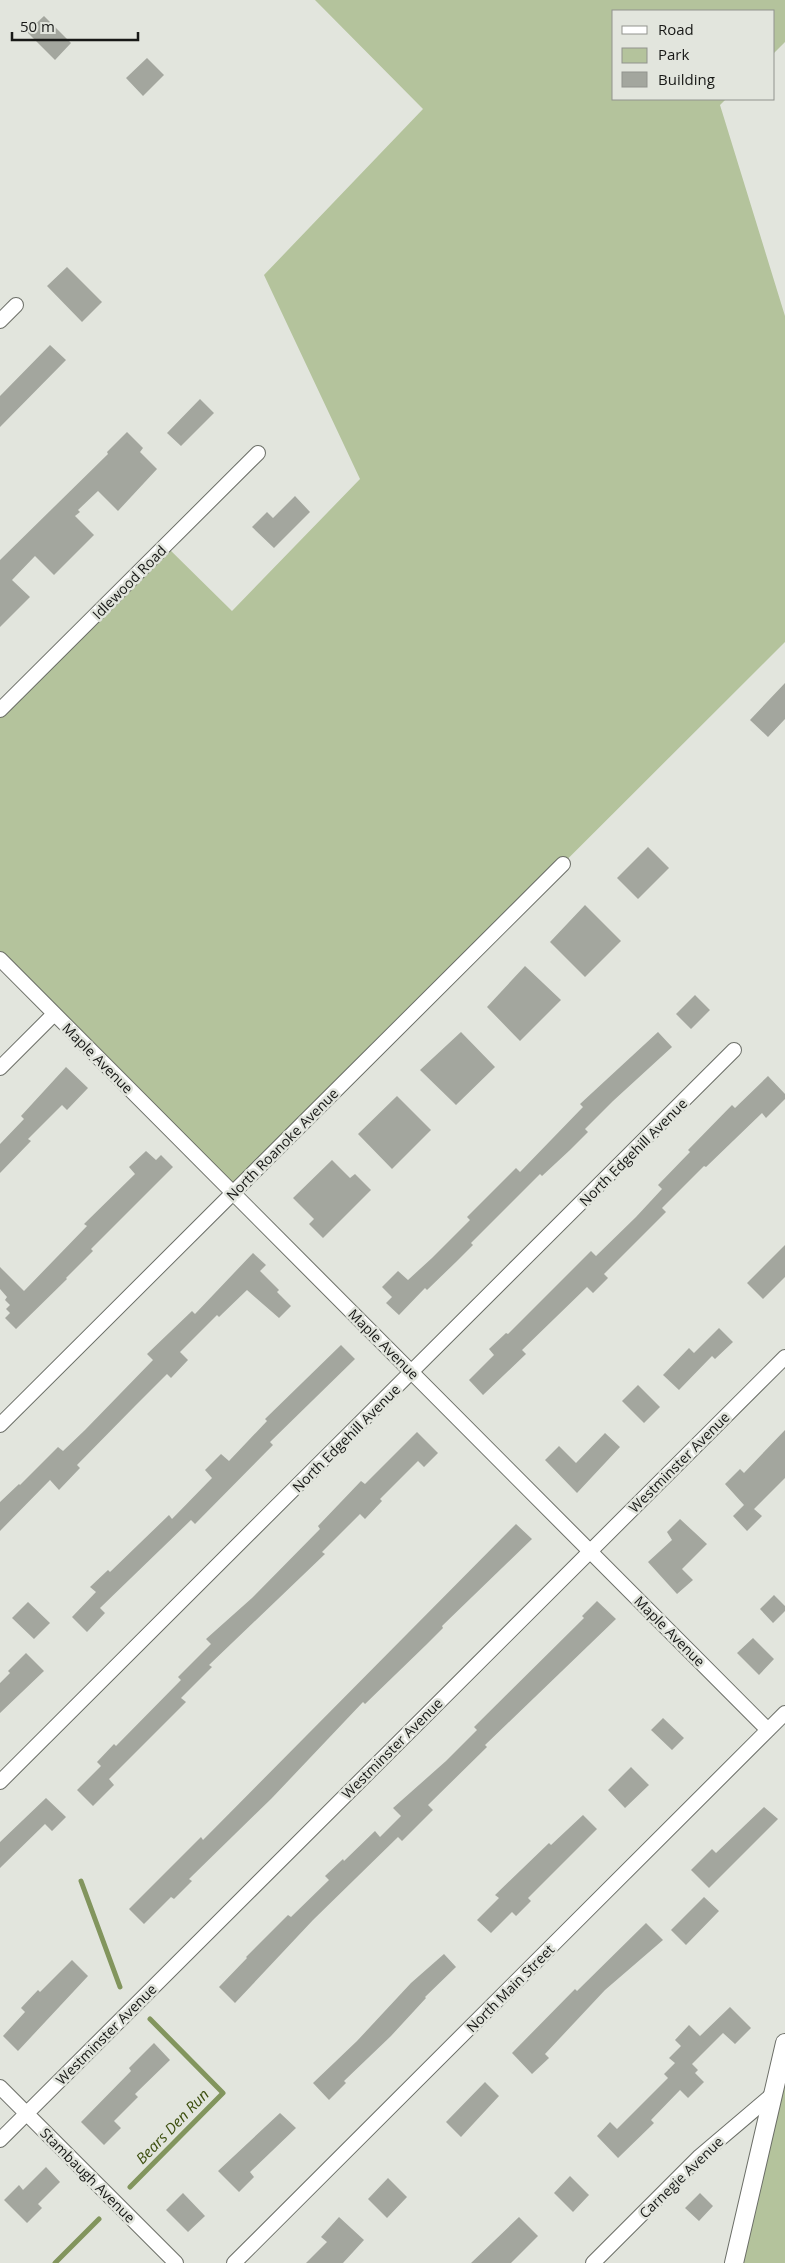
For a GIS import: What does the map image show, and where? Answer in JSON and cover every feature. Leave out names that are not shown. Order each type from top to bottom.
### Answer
[{"type":"street","points":[[0,321],[16,305]]},
{"type":"street","name":"Idlewood Road","points":[[0,710],[258,453]]},
{"type":"street","name":"North Roanoke Avenue","points":[[0,1425],[563,864]]},
{"type":"street","name":"Maple Avenue","points":[[0,959],[768,1730]]},
{"type":"street","points":[[0,1068],[54,1014]]},
{"type":"street","name":"North Edgehill Avenue","points":[[0,1782],[734,1050]]},
{"type":"street","name":"Westminster Avenue","points":[[0,2140],[785,1357]]},
{"type":"street","name":"North Main Street","points":[[234,2263],[785,1713]]},
{"type":"street","points":[[734,2263],[785,2044]]},
{"type":"street","name":"Stambaugh Avenue","points":[[0,2087],[176,2263]]},
{"type":"street","name":"Carnegie Avenue","points":[[593,2263],[700,2156],[773,2094]]},
{"type":"green space","points":[[315,0],[785,0],[785,42],[775,52],[775,10],[612,10],[612,100],[725,100],[720,105],[785,316],[785,642],[233,1193],[0,959],[0,710],[165,545],[232,611],[360,479],[264,275],[423,109]]},
{"type":"green space","points":[[785,2043],[785,2263],[734,2263]]},
{"type":"building","points":[[44,16],[71,43],[55,60],[27,32]]},
{"type":"building","points":[[147,58],[164,75],[143,96],[126,78]]},
{"type":"building","points":[[67,267],[102,302],[82,322],[47,286]]},
{"type":"building","points":[[50,345],[66,360],[0,427],[0,396]]},
{"type":"building","points":[[200,399],[214,413],[181,446],[167,433]]},
{"type":"building","points":[[127,432],[143,448],[140,452],[157,469],[118,511],[98,491],[78,510],[80,512],[75,516],[94,535],[54,575],[35,556],[12,580],[30,597],[0,627],[0,560],[108,454],[107,452]]},
{"type":"building","points":[[295,496],[310,512],[274,548],[252,527],[267,512],[273,518]]},
{"type":"building","points":[[785,683],[785,719],[768,737],[750,720]]},
{"type":"building","points":[[648,847],[669,868],[638,899],[617,878]]},
{"type":"building","points":[[585,905],[621,941],[585,977],[550,942]]},
{"type":"building","points":[[525,966],[561,1000],[520,1041],[487,1007]]},
{"type":"building","points":[[695,995],[710,1010],[691,1029],[676,1014]]},
{"type":"building","points":[[461,1032],[495,1067],[456,1105],[420,1070]]},
{"type":"building","points":[[658,1032],[672,1047],[585,1129],[588,1132],[570,1150],[542,1176],[540,1174],[471,1243],[473,1245],[456,1262],[427,1290],[425,1288],[399,1315],[386,1303],[392,1297],[382,1287],[398,1271],[408,1280],[432,1258],[470,1220],[467,1217],[516,1168],[520,1172],[583,1107],[580,1104]]},
{"type":"building","points":[[66,1067],[88,1088],[67,1110],[62,1105],[28,1139],[31,1141],[0,1173],[0,1144],[24,1119],[21,1116]]},
{"type":"building","points":[[768,1076],[785,1094],[785,1099],[766,1118],[762,1113],[706,1167],[704,1166],[662,1208],[666,1212],[604,1274],[608,1278],[593,1293],[587,1287],[522,1350],[526,1354],[483,1395],[469,1380],[494,1355],[489,1349],[506,1333],[508,1334],[591,1251],[596,1256],[636,1217],[662,1189],[658,1185],[690,1152],[688,1150],[732,1105],[735,1108]]},
{"type":"building","points":[[397,1096],[431,1130],[392,1169],[358,1134]]},
{"type":"building","points":[[146,1151],[156,1160],[161,1155],[173,1167],[91,1249],[93,1251],[67,1279],[16,1329],[5,1318],[10,1313],[6,1309],[10,1305],[5,1300],[7,1297],[0,1289],[0,1267],[24,1291],[87,1226],[84,1224],[135,1174],[129,1167]]},
{"type":"building","points":[[332,1160],[350,1178],[355,1174],[371,1190],[323,1238],[309,1224],[314,1219],[293,1198]]},
{"type":"building","points":[[785,1245],[785,1277],[763,1299],[747,1283]]},
{"type":"building","points":[[253,1253],[266,1265],[260,1271],[279,1290],[277,1292],[291,1306],[279,1318],[247,1290],[219,1317],[217,1315],[180,1352],[188,1360],[171,1378],[167,1374],[135,1406],[77,1465],[80,1468],[59,1490],[50,1480],[0,1531],[0,1502],[58,1447],[63,1451],[85,1430],[153,1360],[147,1354],[192,1311],[195,1314]]},
{"type":"building","points":[[719,1328],[733,1342],[715,1359],[712,1356],[679,1390],[663,1375],[689,1348],[694,1353]]},
{"type":"building","points":[[341,1345],[355,1359],[270,1442],[273,1445],[195,1524],[191,1520],[100,1608],[105,1613],[87,1632],[72,1617],[96,1592],[90,1587],[108,1570],[110,1572],[169,1515],[172,1519],[212,1478],[205,1470],[221,1454],[229,1461],[267,1421],[265,1419]]},
{"type":"building","points":[[638,1385],[660,1407],[644,1423],[622,1401]]},
{"type":"building","points":[[785,1430],[785,1478],[754,1509],[762,1516],[747,1531],[733,1516],[744,1505],[725,1484],[740,1469],[744,1473]]},
{"type":"building","points":[[417,1432],[438,1453],[424,1467],[418,1461],[380,1499],[382,1501],[365,1519],[360,1514],[322,1552],[325,1554],[209,1665],[212,1667],[181,1698],[186,1702],[109,1779],[114,1785],[93,1806],[77,1790],[101,1766],[97,1762],[114,1744],[116,1746],[181,1680],[178,1677],[211,1644],[206,1639],[252,1598],[320,1529],[318,1526],[361,1481],[365,1484]]},
{"type":"building","points":[[605,1433],[620,1447],[577,1493],[545,1460],[559,1446],[576,1463]]},
{"type":"building","points":[[680,1519],[707,1544],[682,1569],[693,1580],[677,1594],[648,1562],[672,1540],[667,1532]]},
{"type":"building","points":[[516,1524],[532,1539],[365,1704],[363,1702],[272,1798],[189,1879],[192,1881],[174,1899],[171,1897],[144,1924],[129,1909],[201,1837],[203,1840]]},
{"type":"building","points":[[774,1595],[785,1606],[785,1611],[773,1623],[760,1609]]},
{"type":"building","points":[[597,1601],[616,1619],[485,1745],[487,1747],[428,1805],[433,1810],[402,1841],[398,1837],[313,1920],[235,2003],[219,1987],[246,1957],[288,1915],[291,1917],[329,1880],[325,1876],[343,1859],[344,1861],[375,1831],[380,1837],[401,1816],[393,1808],[446,1761],[477,1730],[474,1727],[584,1618],[582,1616]]},
{"type":"building","points":[[28,1602],[50,1623],[34,1639],[12,1618]]},
{"type":"building","points":[[753,1638],[774,1659],[759,1675],[737,1653]]},
{"type":"building","points":[[26,1653],[44,1671],[0,1713],[0,1683],[10,1673],[8,1671]]},
{"type":"building","points":[[663,1718],[684,1738],[672,1750],[651,1730]]},
{"type":"building","points":[[631,1767],[649,1785],[625,1808],[608,1790]]},
{"type":"building","points":[[46,1798],[66,1817],[52,1831],[45,1824],[0,1868],[0,1842]]},
{"type":"building","points":[[764,1807],[778,1819],[709,1888],[691,1870],[712,1849],[716,1853]]},
{"type":"building","points":[[583,1815],[597,1829],[528,1898],[531,1901],[516,1916],[512,1912],[491,1933],[477,1920],[499,1898],[495,1895],[549,1843],[551,1845]]},
{"type":"building","points":[[704,1897],[719,1911],[686,1945],[671,1930]]},
{"type":"building","points":[[646,1923],[663,1940],[605,1990],[545,2054],[549,2058],[532,2074],[512,2053],[575,1989],[577,1991]]},
{"type":"building","points":[[444,1954],[456,1967],[425,1997],[391,2036],[344,2081],[346,2083],[329,2100],[313,2083],[357,2041],[411,1983]]},
{"type":"building","points":[[72,1960],[88,1976],[18,2051],[3,2036],[25,2012],[21,2008]]},
{"type":"building","points":[[730,2007],[751,2028],[735,2044],[723,2033],[692,2064],[698,2070],[695,2073],[704,2082],[688,2098],[680,2090],[651,2120],[654,2123],[618,2158],[597,2136],[610,2122],[617,2129],[668,2078],[664,2074],[675,2063],[669,2058],[681,2046],[675,2040],[689,2025],[700,2036]]},
{"type":"building","points":[[154,2043],[170,2060],[135,2094],[138,2097],[114,2121],[121,2128],[104,2145],[81,2122],[131,2071],[129,2068]]},
{"type":"building","points":[[485,2082],[499,2096],[461,2137],[446,2122]]},
{"type":"building","points":[[280,2113],[296,2128],[250,2172],[254,2177],[239,2192],[218,2171]]},
{"type":"building","points":[[46,2167],[60,2182],[38,2204],[42,2208],[27,2223],[4,2200],[19,2185],[23,2190]]},
{"type":"building","points":[[570,2176],[589,2195],[573,2212],[554,2193]]},
{"type":"building","points":[[388,2178],[407,2197],[387,2218],[368,2199]]},
{"type":"building","points":[[183,2193],[205,2216],[188,2232],[166,2210]]},
{"type":"building","points":[[700,2193],[713,2206],[699,2221],[685,2208]]},
{"type":"building","points":[[339,2217],[364,2240],[343,2263],[306,2263],[327,2242],[321,2237]]},
{"type":"building","points":[[519,2217],[538,2236],[511,2263],[471,2263]]},
{"type":"waterway","name":"Bears Den Run","points":[[81,1881],[120,1987]]},
{"type":"waterway","name":"Bears Den Run","points":[[130,2187],[223,2093],[150,2019]]},
{"type":"waterway","name":"Bears Den Run","points":[[55,2263],[99,2219]]}]
